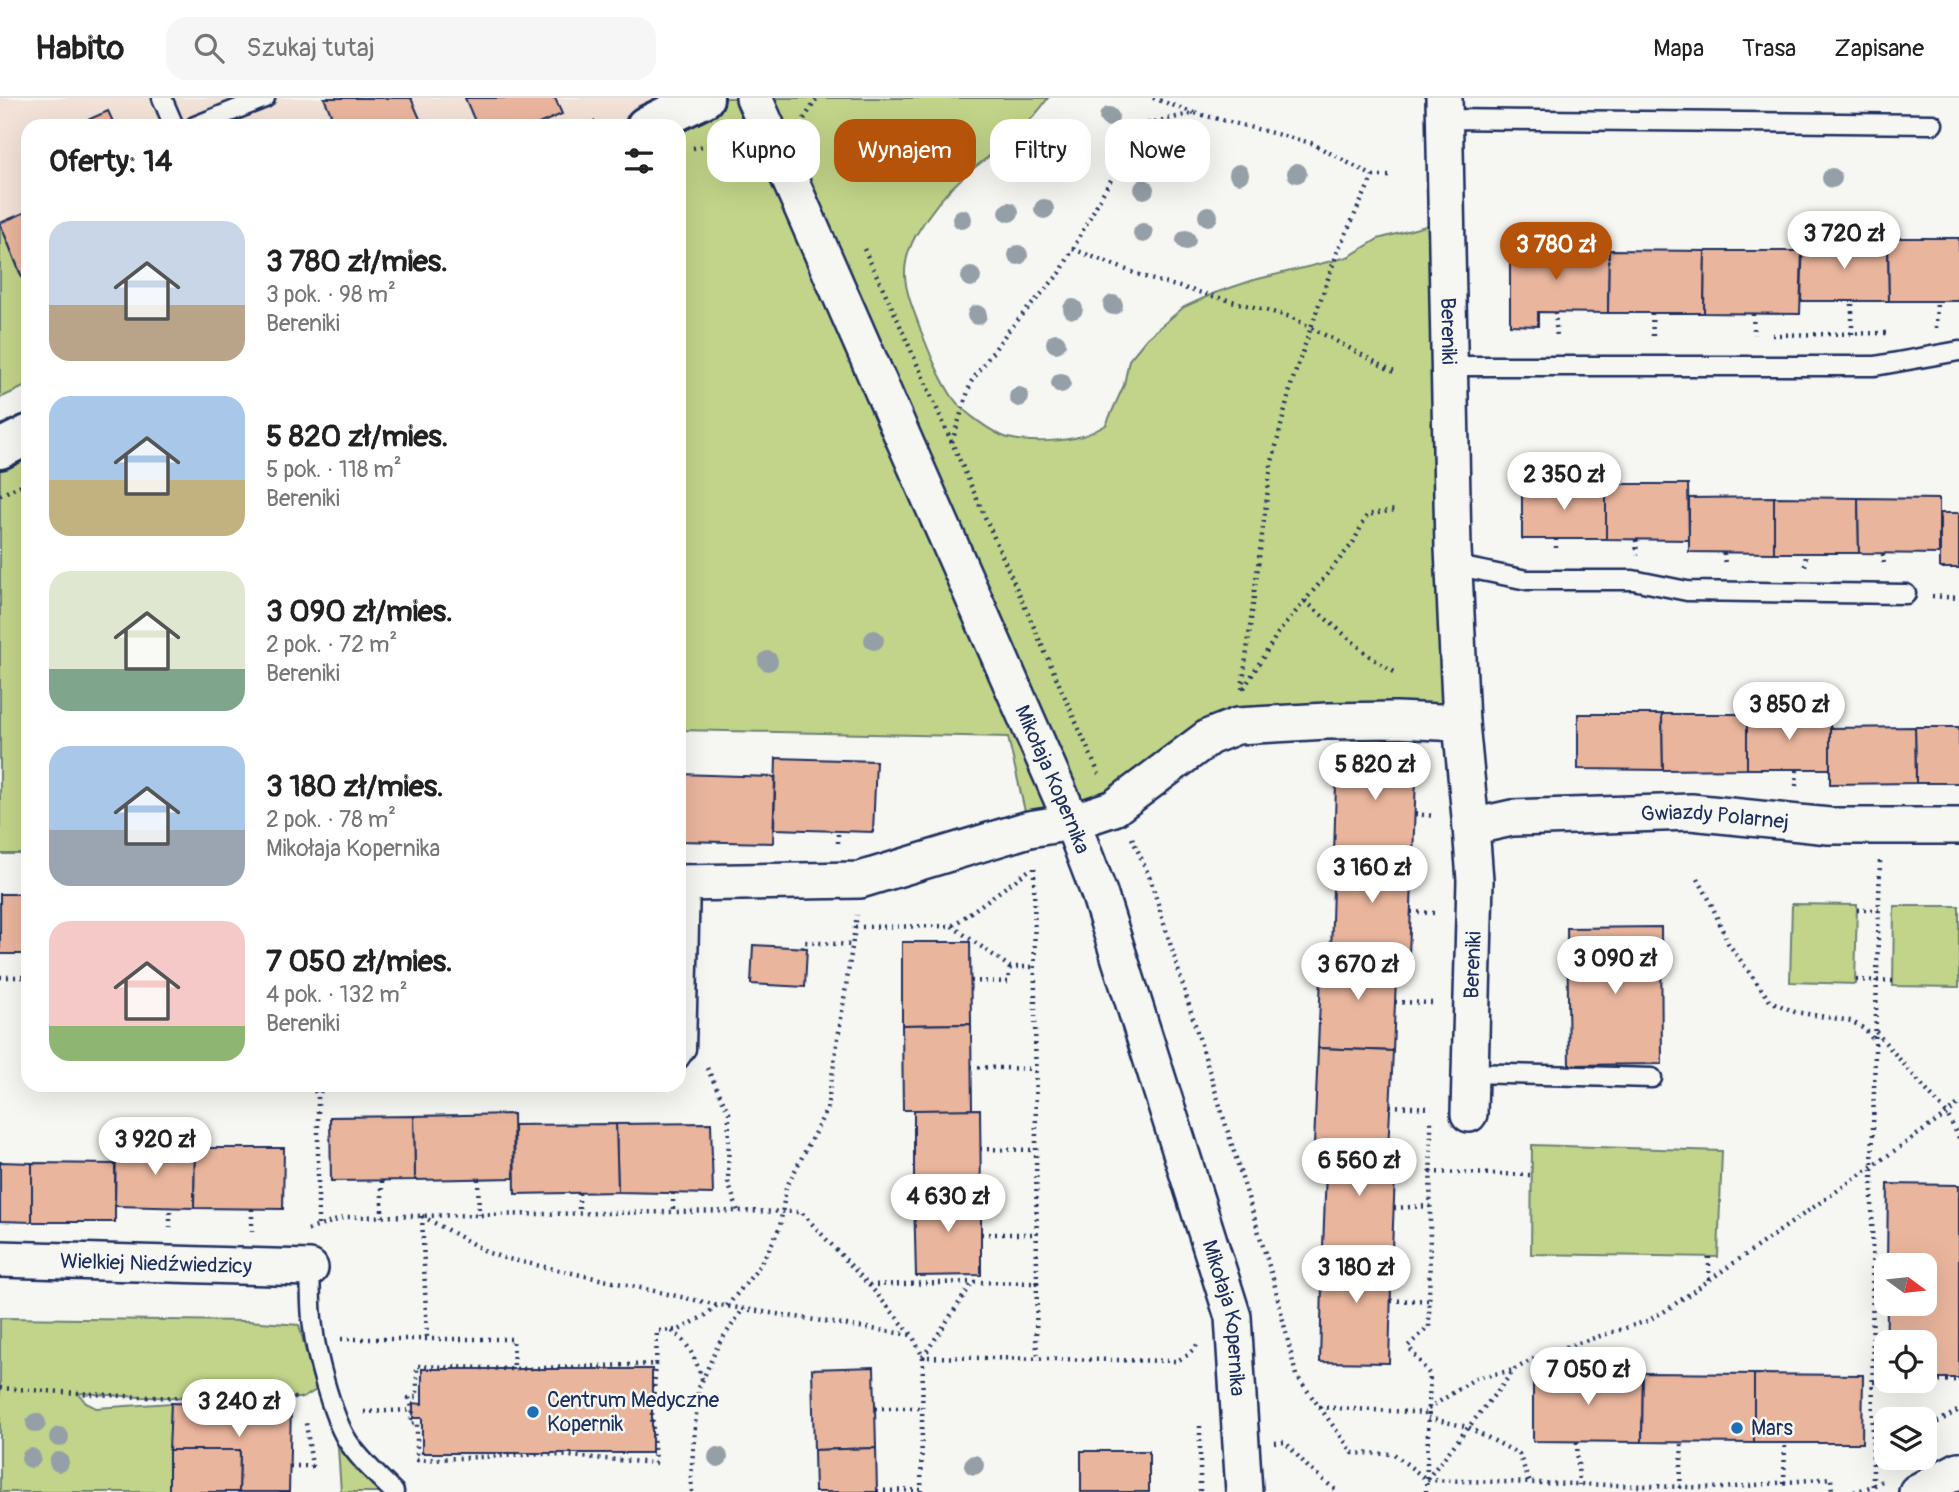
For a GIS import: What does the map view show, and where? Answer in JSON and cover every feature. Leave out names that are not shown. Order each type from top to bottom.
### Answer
[{"type":"street","points":[[660,119],[704,98]]},
{"type":"street","name":"Mikołaja Kopernika","points":[[754,98],[1072,822],[1099,893],[1233,1317],[1244,1492]]},
{"type":"street","name":"Bereniki","points":[[1444,108],[1453,565],[1461,723],[1475,880],[1469,1114]]},
{"type":"street","points":[[0,449],[21,438]]},
{"type":"street","points":[[686,883],[860,880],[1029,829],[1072,822],[1114,807],[1209,737],[1237,726],[1327,720],[1461,723]]},
{"type":"street","name":"Gwiazdy Polarnej","points":[[1471,827],[1512,818],[1691,812],[1829,826],[1959,825]]},
{"type":"street","name":"Wielkiej Niedźwiedzicy","points":[[0,1259],[310,1268]]},
{"type":"street","points":[[1917,1492],[1959,1470]]},
{"type":"lane","points":[[162,98],[171,119]]},
{"type":"lane","points":[[212,119],[265,98]]},
{"type":"lane","points":[[1444,108],[1933,124]]},
{"type":"lane","points":[[1450,366],[1875,366],[1959,351]]},
{"type":"lane","points":[[1453,565],[1527,580],[1633,580],[1687,591],[1906,594]]},
{"type":"lane","points":[[686,1024],[686,1049]]},
{"type":"lane","points":[[1471,1073],[1652,1078]]},
{"type":"lane","points":[[310,1268],[314,1340],[332,1405],[347,1439],[394,1492]]},
{"type":"path","points":[[1153,98],[1195,113],[1311,143],[1373,176],[1392,176]]},
{"type":"path","points":[[952,443],[971,382],[1008,331],[1060,273],[1103,193],[1146,124],[1195,113]]},
{"type":"path","points":[[1373,176],[1338,250],[1292,382],[1271,466],[1242,692],[1278,633],[1353,543],[1367,515],[1395,510]]},
{"type":"path","points":[[861,243],[1114,807],[1150,878],[1274,1282],[1296,1375],[1353,1453],[1394,1454],[1427,1480],[1694,1490],[1831,1478],[1832,1492]]},
{"type":"path","points":[[1073,249],[1150,279],[1278,313],[1311,327],[1394,372]]},
{"type":"path","points":[[1852,301],[1852,334]]},
{"type":"path","points":[[1936,328],[1937,301]]},
{"type":"path","points":[[1555,313],[1557,338]]},
{"type":"path","points":[[1652,313],[1653,336]]},
{"type":"path","points":[[1753,314],[1754,335]]},
{"type":"path","points":[[0,495],[21,485]]},
{"type":"path","points":[[1305,601],[1372,657],[1396,673]]},
{"type":"path","points":[[1415,814],[1436,816]]},
{"type":"path","points":[[727,1306],[756,1271],[771,1246],[780,1226],[786,1188],[827,1109],[855,928],[952,926],[1034,864],[1038,1360]]},
{"type":"path","points":[[1873,1486],[1872,1167],[1879,877]]},
{"type":"path","points":[[1698,879],[1728,943],[1770,1001],[1795,1012],[1851,1021],[1866,1030],[1875,1042]]},
{"type":"path","points":[[1857,910],[1879,910]]},
{"type":"path","points":[[1411,912],[1435,913]]},
{"type":"path","points":[[952,926],[1010,967],[1034,967]]},
{"type":"path","points":[[802,948],[805,942],[853,945]]},
{"type":"path","points":[[971,981],[1008,982],[1010,967]]},
{"type":"path","points":[[0,977],[21,977]]},
{"type":"path","points":[[1856,980],[1893,981]]},
{"type":"path","points":[[1395,1002],[1433,1003]]},
{"type":"path","points":[[686,1024],[729,1113],[729,1182],[738,1211]]},
{"type":"path","points":[[1876,1032],[1947,1114],[1959,1138]]},
{"type":"path","points":[[971,1066],[1035,1069]]},
{"type":"path","points":[[315,1092],[318,1096]]},
{"type":"path","points":[[318,1225],[318,1096],[320,1092]]},
{"type":"path","points":[[1427,1480],[1515,1370],[1541,1354],[1647,1321],[1665,1311],[1947,1114],[1959,1102]]},
{"type":"path","points":[[1390,1106],[1432,1108]]},
{"type":"path","points":[[981,1149],[1036,1150]]},
{"type":"path","points":[[1426,1492],[1430,1375],[1408,1346],[1429,1327],[1430,1151]]},
{"type":"path","points":[[1430,1172],[1532,1175]]},
{"type":"path","points":[[478,1179],[479,1215]]},
{"type":"path","points":[[382,1181],[382,1217]]},
{"type":"path","points":[[579,1193],[579,1213]]},
{"type":"path","points":[[673,1193],[673,1212]]},
{"type":"path","points":[[1394,1208],[1430,1206]]},
{"type":"path","points":[[170,1208],[170,1233]]},
{"type":"path","points":[[252,1208],[252,1233],[264,1233]]},
{"type":"path","points":[[301,1233],[346,1217],[801,1212],[912,1335],[923,1357],[921,1491],[877,1491]]},
{"type":"path","points":[[422,1216],[489,1253],[505,1258],[717,1305],[912,1335]]},
{"type":"path","points":[[422,1216],[427,1338]]},
{"type":"path","points":[[981,1234],[1036,1234]]},
{"type":"path","points":[[1709,1256],[1709,1281]]},
{"type":"path","points":[[923,1357],[973,1282]]},
{"type":"path","points":[[869,1285],[1037,1283]]},
{"type":"path","points":[[1391,1301],[1429,1300]]},
{"type":"path","points":[[656,1364],[513,1369],[417,1366],[417,1397],[409,1398],[413,1410],[410,1423],[417,1423],[417,1460],[544,1454],[655,1463],[652,1414],[656,1364],[657,1331],[679,1330],[706,1315],[717,1305]]},
{"type":"path","points":[[692,1492],[698,1390],[718,1345],[744,1308]]},
{"type":"path","points":[[670,1330],[679,1336],[694,1355],[703,1380]]},
{"type":"path","points":[[314,1340],[513,1339],[513,1369]]},
{"type":"path","points":[[923,1357],[1177,1361],[1189,1354],[1199,1343]]},
{"type":"path","points":[[1428,1413],[1476,1378],[1515,1370]]},
{"type":"path","points":[[1937,1381],[1959,1380]]},
{"type":"path","points":[[0,1388],[140,1397],[303,1398],[304,1408]]},
{"type":"path","points":[[1319,1407],[1428,1413],[1468,1427],[1519,1454],[1530,1483]]},
{"type":"path","points":[[875,1408],[922,1408]]},
{"type":"path","points":[[387,1412],[413,1410]]},
{"type":"path","points":[[1937,1422],[1959,1410]]},
{"type":"path","points":[[290,1466],[312,1466],[306,1418]]},
{"type":"path","points":[[1577,1441],[1579,1485]]},
{"type":"path","points":[[1242,1446],[1285,1442],[1308,1467],[1338,1492]]},
{"type":"path","points":[[1680,1488],[1682,1442]]},
{"type":"path","points":[[1784,1482],[1785,1443]]},
{"type":"path","points":[[1854,1492],[1888,1478],[1887,1470]]},
{"type":"shaded area","points":[[0,98],[698,98],[648,119],[21,119],[21,276],[0,223]]},
{"type":"green space","points":[[715,98],[1048,98],[1030,119],[990,119],[990,156],[976,167],[976,119],[834,119],[834,182],[958,182],[937,204],[916,235],[906,261],[908,294],[939,374],[953,398],[986,427],[1016,440],[1065,440],[1085,435],[1106,425],[1124,385],[1129,360],[1147,338],[1184,307],[1254,280],[1348,257],[1378,239],[1444,221],[1461,723],[1237,726],[1114,808],[1029,829],[1008,737],[686,730],[686,121]]},
{"type":"green space","points":[[0,223],[21,276],[21,388],[0,398]]},
{"type":"green space","points":[[21,438],[21,854],[0,854],[0,449]]},
{"type":"green space","points":[[1792,904],[1857,905],[1855,984],[1790,982]]},
{"type":"green space","points":[[1894,906],[1959,906],[1959,987],[1893,986]]},
{"type":"green space","points":[[1532,1145],[1722,1151],[1718,1257],[1531,1254]]},
{"type":"green space","points":[[0,1318],[248,1321],[299,1325],[316,1390],[303,1398],[140,1397],[78,1393],[86,1403],[96,1408],[171,1403],[169,1492],[0,1492]]},
{"type":"green space","points":[[338,1448],[385,1492],[341,1492]]},
{"type":"building","points":[[324,98],[411,98],[420,119],[333,119]]},
{"type":"building","points":[[465,98],[555,98],[562,114],[550,119],[474,119]]},
{"type":"building","points":[[108,111],[112,119],[90,119]]},
{"type":"building","points":[[21,214],[21,275],[0,223]]},
{"type":"building","points":[[1803,237],[1859,238],[1859,245],[1888,244],[1889,301],[1801,301]]},
{"type":"building","points":[[1888,238],[1959,238],[1959,301],[1889,301]]},
{"type":"building","points":[[1510,244],[1565,244],[1565,257],[1576,257],[1576,250],[1609,250],[1608,313],[1538,312],[1538,326],[1510,325]]},
{"type":"building","points":[[1609,250],[1705,251],[1704,313],[1608,313]]},
{"type":"building","points":[[1705,251],[1802,251],[1800,314],[1704,313]]},
{"type":"building","points":[[1606,484],[1606,539],[1522,539],[1522,485]]},
{"type":"building","points":[[1606,484],[1688,484],[1689,540],[1606,539]]},
{"type":"building","points":[[1774,497],[1858,498],[1859,553],[1774,553]]},
{"type":"building","points":[[1774,497],[1774,553],[1689,552],[1689,498]]},
{"type":"building","points":[[1858,498],[1939,499],[1939,554],[1859,553]]},
{"type":"building","points":[[1940,513],[1959,513],[1959,568],[1940,568]]},
{"type":"building","points":[[1578,714],[1662,714],[1663,770],[1578,769]]},
{"type":"building","points":[[1662,714],[1747,714],[1747,769],[1663,770]]},
{"type":"building","points":[[1747,714],[1830,714],[1830,769],[1747,769]]},
{"type":"building","points":[[1915,727],[1959,727],[1959,783],[1916,783]]},
{"type":"building","points":[[1915,727],[1916,783],[1830,784],[1830,728]]},
{"type":"building","points":[[1337,748],[1417,750],[1413,857],[1334,855]]},
{"type":"building","points":[[776,758],[876,761],[873,832],[774,829]]},
{"type":"building","points":[[686,774],[775,777],[773,843],[686,841]]},
{"type":"building","points":[[1334,855],[1413,857],[1409,955],[1331,953]]},
{"type":"building","points":[[0,894],[21,894],[21,954],[0,954]]},
{"type":"building","points":[[1661,927],[1662,1064],[1569,1065],[1567,928]]},
{"type":"building","points":[[902,942],[970,942],[971,1024],[902,1025]]},
{"type":"building","points":[[753,945],[807,948],[805,987],[751,984]]},
{"type":"building","points":[[1322,952],[1397,955],[1393,1051],[1318,1048]]},
{"type":"building","points":[[971,1024],[972,1110],[903,1110],[902,1025]]},
{"type":"building","points":[[1318,1048],[1393,1051],[1388,1150],[1314,1146]]},
{"type":"building","points":[[980,1109],[981,1193],[914,1194],[914,1110]]},
{"type":"building","points":[[513,1114],[514,1178],[415,1180],[414,1116]]},
{"type":"building","points":[[414,1116],[415,1180],[331,1181],[330,1117]]},
{"type":"building","points":[[711,1123],[713,1194],[618,1192],[616,1124]]},
{"type":"building","points":[[616,1124],[618,1192],[515,1194],[514,1125]]},
{"type":"building","points":[[116,1146],[195,1148],[194,1208],[115,1206]]},
{"type":"building","points":[[1327,1146],[1396,1149],[1392,1250],[1323,1247]]},
{"type":"building","points":[[195,1148],[284,1148],[283,1209],[194,1208]]},
{"type":"building","points":[[0,1162],[32,1163],[32,1222],[0,1221]]},
{"type":"building","points":[[32,1163],[115,1164],[115,1222],[32,1222]]},
{"type":"building","points":[[1888,1184],[1959,1185],[1959,1378],[1937,1378],[1937,1330],[1886,1330],[1887,1316],[1937,1316],[1937,1253],[1887,1253]]},
{"type":"building","points":[[981,1193],[981,1275],[916,1276],[914,1194]]},
{"type":"building","points":[[1323,1247],[1392,1250],[1389,1363],[1320,1362]]},
{"type":"building","points":[[874,1367],[876,1448],[814,1450],[812,1369]]},
{"type":"building","name":"Centrum Medyczne Kopernik","points":[[422,1369],[652,1369],[652,1453],[422,1453],[422,1418],[413,1418],[413,1403],[422,1404]]},
{"type":"building","points":[[1533,1372],[1643,1373],[1642,1442],[1533,1441]]},
{"type":"building","points":[[1643,1373],[1754,1374],[1754,1443],[1642,1442]]},
{"type":"building","points":[[1754,1374],[1863,1375],[1862,1443],[1754,1443]]},
{"type":"building","points":[[171,1403],[291,1406],[289,1492],[239,1492],[240,1450],[169,1450]]},
{"type":"building","points":[[876,1448],[877,1492],[815,1492],[814,1450]]},
{"type":"building","points":[[169,1450],[240,1450],[239,1492],[169,1492]]},
{"type":"building","points":[[1081,1451],[1149,1451],[1149,1492],[1081,1492]]},
{"type":"place","name":"Centrum Medyczne Kopernik","points":[[533,1412]]},
{"type":"place","name":"Mars","points":[[1737,1428]]}]
